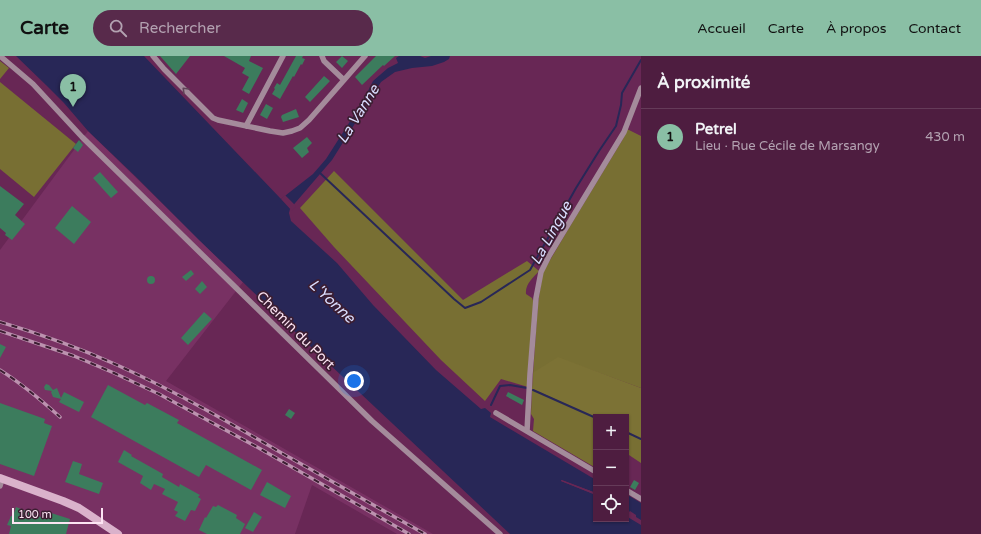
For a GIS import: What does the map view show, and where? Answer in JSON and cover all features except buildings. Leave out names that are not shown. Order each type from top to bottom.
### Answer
[{"type":"main road","points":[[1,481],[64,501],[78,508],[118,534]]},
{"type":"street","name":"Chemin du Port","points":[[0,56],[33,84],[82,137],[372,422],[500,534]]},
{"type":"street","points":[[153,56],[213,118],[270,131],[283,132],[300,128],[309,120],[365,56]]},
{"type":"street","points":[[246,126],[283,56]]},
{"type":"street","points":[[322,56],[324,61],[344,80]]},
{"type":"street","points":[[527,431],[536,298],[541,272],[549,256],[624,132],[641,88]]},
{"type":"street","points":[[496,413],[593,470]]},
{"type":"street","points":[[629,492],[641,498]]},
{"type":"shaded area","points":[[0,61],[9,68],[0,79]]},
{"type":"shaded area","points":[[0,82],[76,144],[34,197],[0,169]]},
{"type":"shaded area","points":[[627,129],[641,136],[641,388],[558,358],[533,389],[593,417],[593,466],[533,431],[534,419],[531,414],[532,388],[538,303],[543,272],[623,139]]},
{"type":"shaded area","points":[[88,131],[243,282],[166,381],[433,534],[397,534],[312,485],[295,534],[0,534],[0,250]]},
{"type":"shaded area","points":[[334,171],[463,300],[527,261],[539,271],[530,281],[526,290],[526,294],[532,298],[534,303],[528,387],[501,379],[485,401],[441,360],[334,247],[300,208]]},
{"type":"shaded area","points":[[558,357],[641,388],[641,438],[629,432],[629,414],[593,414],[593,417],[533,389],[534,372]]},
{"type":"shaded area","points":[[629,432],[641,438],[641,463],[629,455]]},
{"type":"water","points":[[16,56],[144,56],[281,199],[313,174],[326,159],[363,101],[373,81],[388,68],[398,63],[396,58],[399,56],[420,56],[425,58],[431,56],[450,56],[449,59],[444,62],[432,66],[412,68],[395,72],[381,82],[332,160],[290,209],[289,213],[291,221],[337,263],[373,305],[436,370],[481,409],[485,408],[491,413],[490,417],[593,478],[593,492],[562,480],[561,481],[593,494],[593,522],[629,522],[629,518],[641,525],[641,534],[510,534],[199,240],[88,131],[64,103]]},
{"type":"water","points":[[629,496],[641,503],[641,520],[630,511],[629,512]]},
{"type":"pier","points":[[285,195],[296,206],[292,211],[281,199]]},
{"type":"pier","points":[[561,481],[593,492],[593,494]]},
{"type":"waterway","name":"La Lingue","points":[[320,173],[465,308],[481,302],[530,270],[576,188],[616,126],[622,93],[641,60]]},
{"type":"waterway","points":[[491,405],[500,386],[510,385],[527,388]]},
{"type":"waterway","points":[[533,390],[593,417]]},
{"type":"waterway","points":[[629,433],[641,439]]},
{"type":"railway","points":[[0,322],[45,336],[88,353],[117,365],[181,396],[425,534]]},
{"type":"railway","points":[[0,331],[74,356],[159,394],[257,447],[409,534]]},
{"type":"railway","points":[[0,370],[31,392],[60,417]]},
{"type":"place","name":"Petrel","points":[[73,107]]},
{"type":"water label","name":"La Vanne","points":[[358,114]]},
{"type":"water label","name":"L'Yonne","points":[[332,301]]}]
